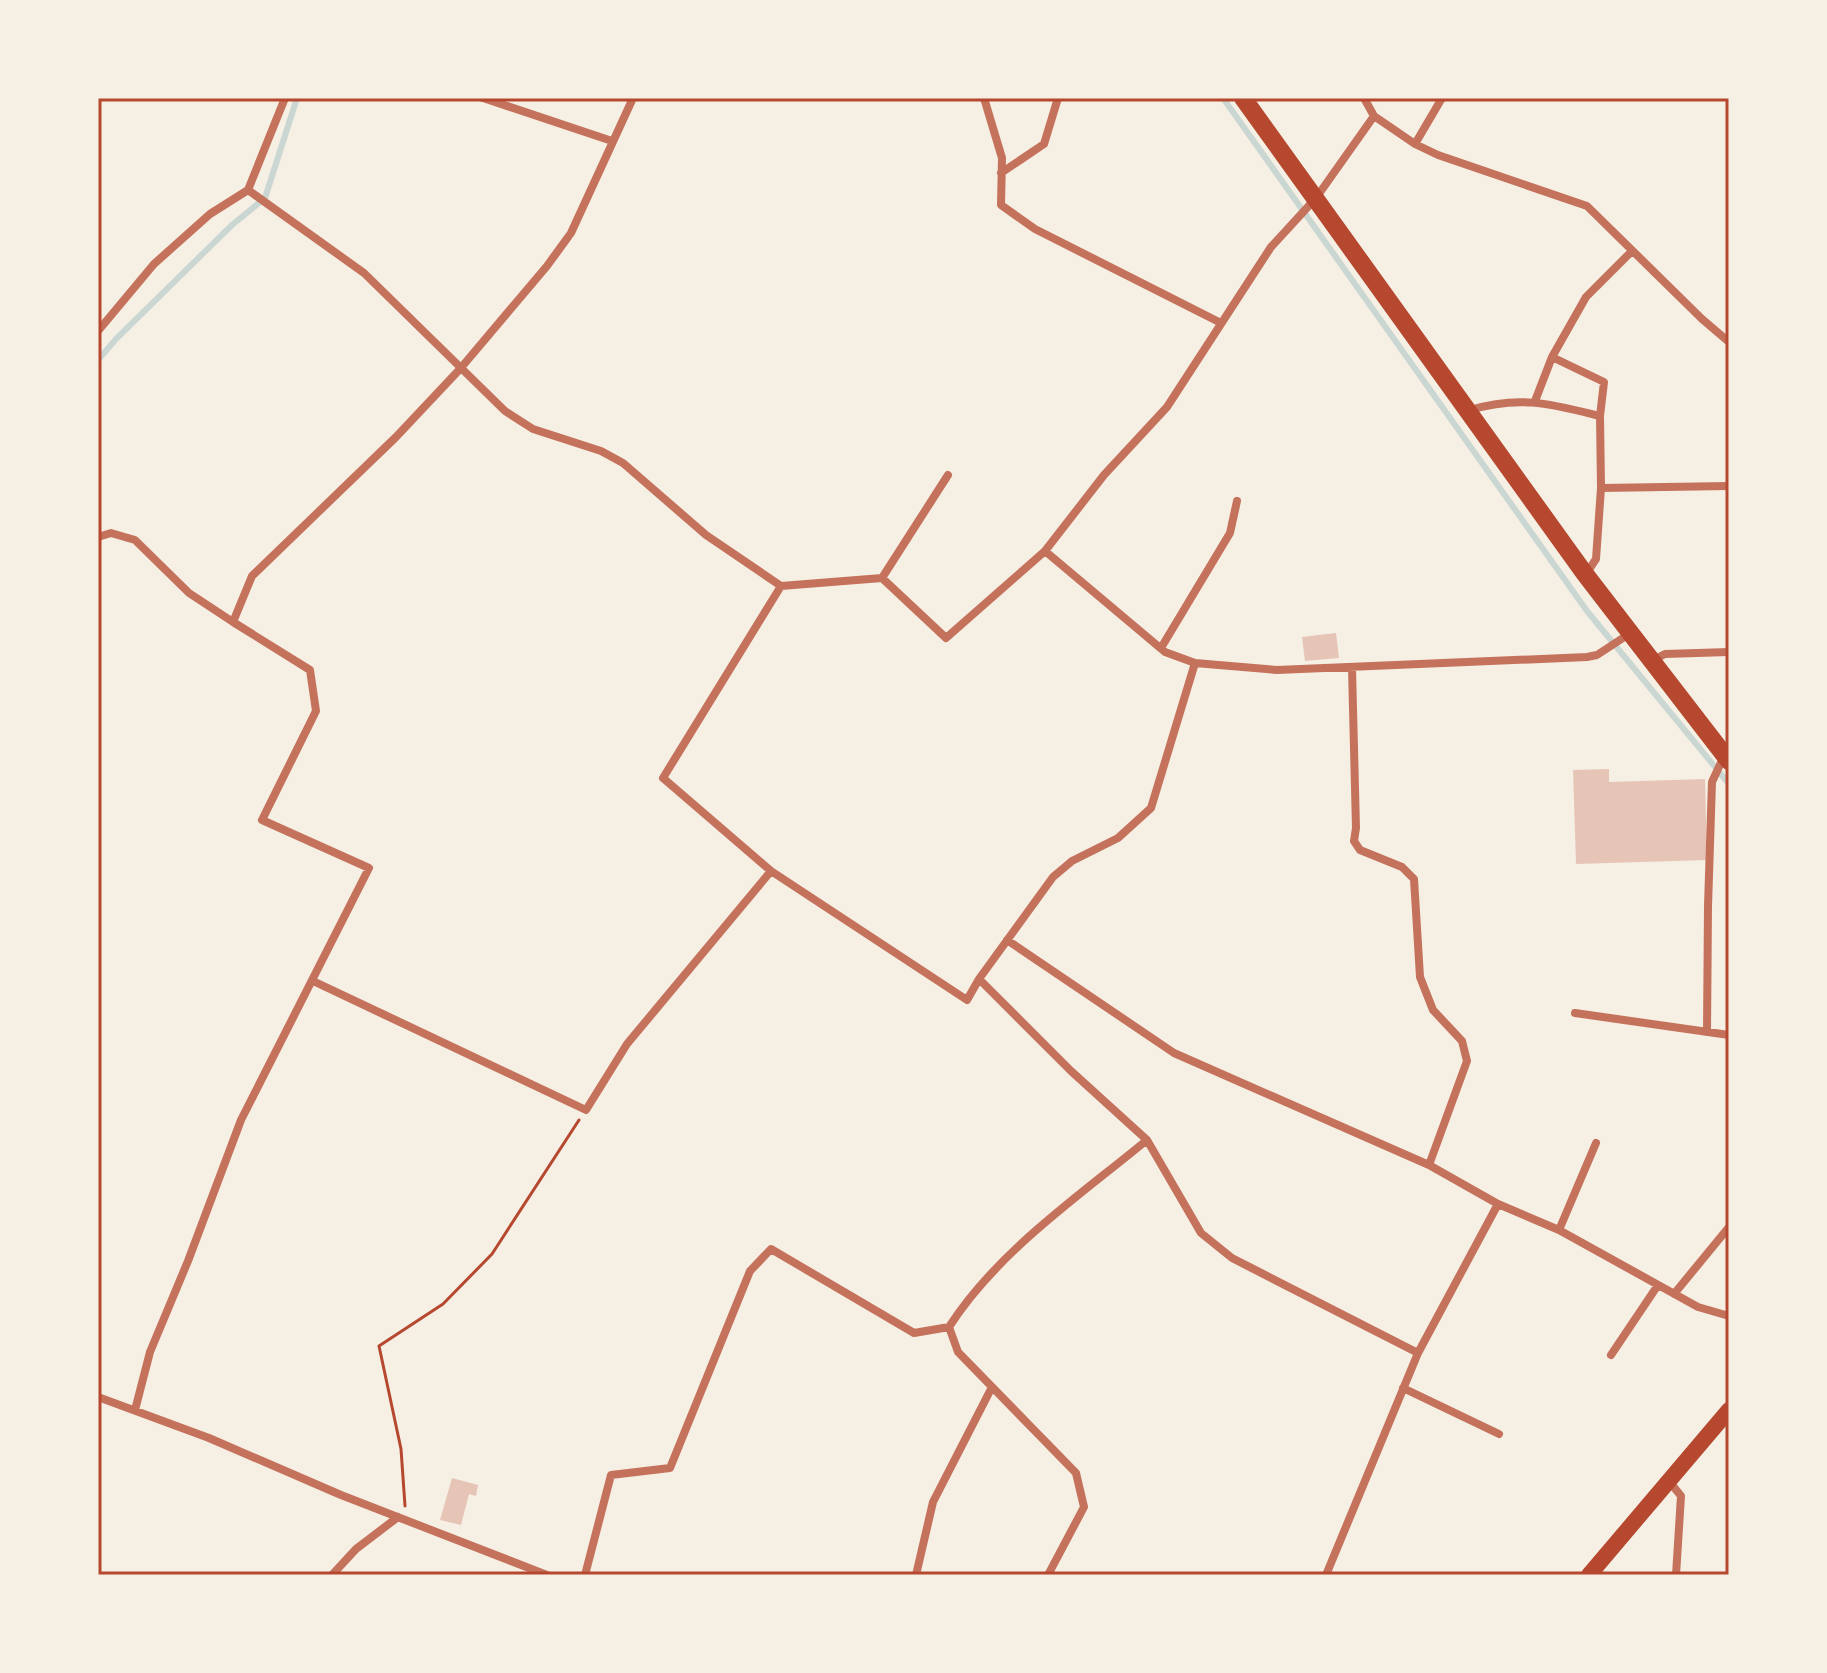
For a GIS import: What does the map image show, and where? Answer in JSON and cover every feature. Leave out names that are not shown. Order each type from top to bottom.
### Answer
[{"type":"main road","points":[[1243,98],[1629,634],[1727,757]]},
{"type":"main road","points":[[1589,1575],[1729,1410]]},
{"type":"street","points":[[98,331],[154,264],[210,214],[248,190],[285,98]]},
{"type":"street","points":[[484,98],[612,141]]},
{"type":"street","points":[[233,622],[252,576],[396,437],[460,369],[547,266],[571,233],[633,98]]},
{"type":"street","points":[[984,98],[1002,158],[1001,205],[1006,211],[1035,229],[1221,323]]},
{"type":"street","points":[[1001,173],[1044,144],[1058,98]]},
{"type":"street","points":[[1364,98],[1374,116],[1415,144],[1438,155],[1587,206],[1729,342]]},
{"type":"street","points":[[1415,144],[1442,98]]},
{"type":"street","points":[[248,190],[364,273],[505,411],[533,429],[601,451],[623,463],[706,535],[781,586],[882,578],[946,638],[1045,551],[1104,475],[1167,407],[1271,247],[1316,198],[1374,116]]},
{"type":"street","points":[[1535,401],[1552,357],[1586,297],[1632,251]]},
{"type":"street","points":[[1552,357],[1604,382],[1600,416],[1601,488],[1596,559],[1585,574]]},
{"type":"street","points":[[1469,410],[1491,404],[1535,401],[1600,416]]},
{"type":"street","points":[[882,578],[948,475]]},
{"type":"street","points":[[1601,488],[1729,486]]},
{"type":"street","points":[[1161,648],[1230,533],[1237,501]]},
{"type":"street","points":[[98,537],[111,533],[135,540],[189,593],[310,670],[316,711],[262,820],[369,868],[241,1120],[150,1352],[135,1410]]},
{"type":"street","points":[[1045,551],[1161,648],[1195,663],[1277,670],[1587,657],[1597,655],[1629,634]]},
{"type":"street","points":[[781,586],[663,778],[771,871],[967,1000],[1053,877],[1072,861],[1118,838],[1151,808],[1195,663]]},
{"type":"street","points":[[1650,661],[1665,654],[1729,652]]},
{"type":"street","points":[[1352,668],[1354,841],[1360,850],[1402,867],[1414,879],[1420,977],[1433,1010],[1462,1041],[1467,1061],[1429,1165]]},
{"type":"street","points":[[1707,1032],[1712,782],[1727,757]]},
{"type":"street","points":[[313,981],[586,1110],[627,1044],[771,871]]},
{"type":"street","points":[[1007,940],[1174,1053],[1429,1165],[1498,1204],[1559,1230],[1698,1307],[1729,1316]]},
{"type":"street","points":[[979,979],[1071,1071],[1147,1140],[1201,1233],[1232,1258],[1418,1353]]},
{"type":"street","points":[[1575,1013],[1729,1035]]},
{"type":"street","points":[[585,1575],[611,1475],[670,1468],[750,1271],[771,1249],[914,1333],[949,1327],[964,1304],[1033,1233],[1147,1140]]},
{"type":"street","points":[[1559,1230],[1596,1143]]},
{"type":"street","points":[[1326,1575],[1418,1353],[1498,1204]]},
{"type":"street","points":[[1674,1294],[1729,1227]]},
{"type":"street","points":[[1611,1355],[1658,1285]]},
{"type":"street","points":[[949,1327],[958,1352],[1076,1473],[1084,1507],[1048,1575]]},
{"type":"street","points":[[916,1575],[933,1502],[992,1387]]},
{"type":"street","points":[[1403,1388],[1499,1434]]},
{"type":"street","points":[[98,1397],[547,1575]]},
{"type":"street","points":[[1669,1481],[1681,1496],[1676,1575]]},
{"type":"street","points":[[332,1575],[356,1549],[398,1517]]},
{"type":"path","points":[[398,1517],[406,1510],[401,1449],[379,1346],[443,1304],[492,1254],[586,1110]]},
{"type":"building","points":[[1336,633],[1339,658],[1305,661],[1302,637]]},
{"type":"building","points":[[1609,769],[1609,782],[1705,779],[1707,860],[1576,864],[1573,770]]},
{"type":"building","points":[[452,1478],[478,1485],[476,1496],[469,1494],[461,1525],[440,1520]]},
{"type":"waterway","points":[[98,360],[232,225],[265,198],[297,98]]},
{"type":"waterway","points":[[1223,98],[1587,611],[1729,784]]}]
